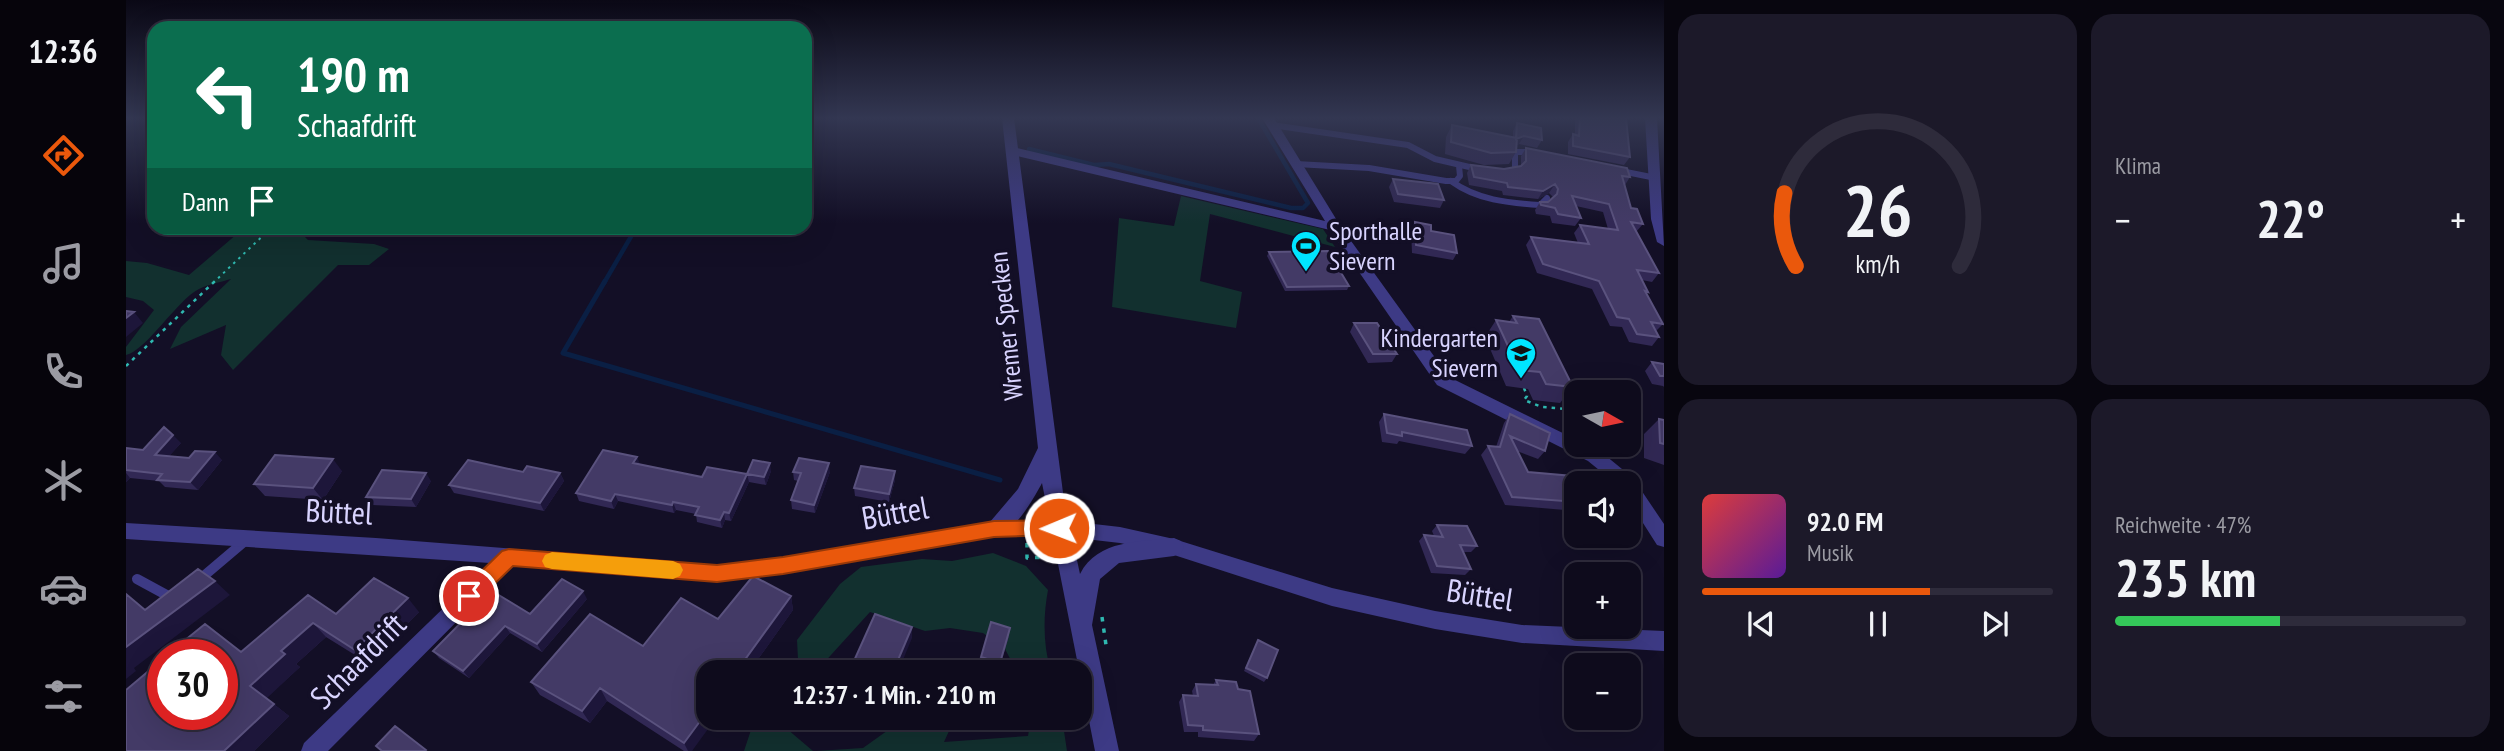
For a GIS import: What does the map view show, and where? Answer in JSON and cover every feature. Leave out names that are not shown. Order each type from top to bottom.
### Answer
[{"type":"street","name":"Wremer Specken","points":[[1013,153],[1046,450],[1059,528],[1107,751]]},
{"type":"street","points":[[1022,153],[1335,227]]},
{"type":"street","points":[[1289,153],[1335,227],[1443,381],[1594,456],[1612,471]]},
{"type":"street","points":[[1659,164],[1656,178],[1657,219],[1664,242]]},
{"type":"street","points":[[994,529],[1024,500],[1037,477],[1046,450]]},
{"type":"street","points":[[1641,499],[1655,515],[1664,539]]},
{"type":"street","name":"Büttel","points":[[126,531],[376,546],[717,573],[783,566],[994,529],[1059,528],[1174,547],[1332,597],[1435,620],[1522,634],[1664,641]]},
{"type":"street","points":[[1080,627],[1091,575],[1100,562],[1114,555],[1174,547]]},
{"type":"street","name":"Schaafdrift","points":[[312,751],[509,557]]},
{"type":"lane","points":[[1424,153],[1435,159],[1480,170]]},
{"type":"lane","points":[[1500,172],[1515,169],[1515,153]]},
{"type":"lane","points":[[1296,164],[1369,168],[1451,181],[1456,181],[1460,176],[1460,166]]},
{"type":"lane","points":[[1615,170],[1656,178]]},
{"type":"lane","points":[[1451,181],[1471,195],[1483,198],[1540,205],[1547,198]]},
{"type":"lane","points":[[137,579],[175,600],[247,539]]},
{"type":"path","points":[[126,366],[264,235]]},
{"type":"path","points":[[1524,388],[1527,396],[1524,400],[1542,407],[1567,409],[1562,388]]},
{"type":"path","points":[[1100,605],[1107,655]]},
{"type":"green space","points":[[1181,196],[1323,229],[1335,247],[1210,214],[1200,281],[1242,292],[1236,328],[1112,307],[1119,218],[1174,226]]},
{"type":"green space","points":[[236,235],[303,235],[308,240],[374,244],[389,249],[369,265],[338,265],[233,370],[221,355],[226,325],[170,349],[181,327],[231,279],[203,287],[190,295],[143,345],[126,355],[126,347],[154,310],[143,301],[126,297],[126,261],[147,263],[189,275]]},
{"type":"green space","points":[[993,553],[1026,566],[1048,590],[1045,631],[1048,660],[1011,660],[1005,649],[983,633],[950,628],[925,631],[870,612],[826,660],[798,659],[797,640],[840,584],[861,567],[922,559],[952,561]]},
{"type":"green space","points":[[751,730],[788,730],[813,751],[744,751]]},
{"type":"green space","points":[[888,730],[950,730],[944,742],[1028,736],[1029,730],[1064,730],[1067,751],[816,751],[863,748]]},
{"type":"building","points":[[1526,153],[1551,153],[1627,168],[1630,177],[1622,176],[1631,208],[1637,209],[1643,224],[1631,222],[1659,273],[1637,270],[1663,324],[1651,322],[1659,337],[1637,334],[1629,319],[1617,317],[1599,281],[1543,264],[1531,237],[1589,244],[1580,225],[1618,230],[1609,204],[1572,196],[1581,218],[1558,214],[1555,208],[1541,205],[1540,202],[1548,202],[1557,194],[1555,184],[1543,191],[1508,187],[1507,183],[1474,177],[1471,165],[1504,169],[1521,166],[1526,161]]},
{"type":"building","points":[[1610,153],[1630,153],[1630,157]]},
{"type":"building","points":[[1393,179],[1438,184],[1444,200],[1398,194]]},
{"type":"building","points":[[1415,222],[1431,225],[1431,231],[1454,235],[1457,253],[1416,245]]},
{"type":"building","name":"Sporthalle Sievern","points":[[1328,251],[1349,286],[1287,287],[1269,252]]},
{"type":"building","points":[[1513,316],[1539,319],[1570,380],[1564,380],[1564,386],[1546,384],[1540,372],[1519,370],[1496,320],[1517,323]]},
{"type":"building","points":[[1354,323],[1377,323],[1397,354],[1373,354]]},
{"type":"building","points":[[1652,362],[1664,364],[1664,376],[1660,376]]},
{"type":"building","points":[[1384,414],[1467,430],[1472,446],[1402,432],[1402,436],[1387,433]]},
{"type":"building","points":[[1510,414],[1550,433],[1545,451],[1510,436],[1528,472],[1564,475],[1564,501],[1512,497],[1488,446],[1500,447]]},
{"type":"building","points":[[1659,419],[1664,420],[1664,444],[1660,443]]},
{"type":"building","points":[[164,427],[173,435],[155,455],[189,458],[195,451],[215,452],[190,482],[157,480],[162,474],[126,470],[126,448],[143,450]]},
{"type":"building","points":[[603,450],[637,457],[633,463],[702,477],[707,467],[747,474],[729,513],[724,512],[720,520],[695,515],[699,507],[673,502],[672,505],[615,494],[611,501],[576,493]]},
{"type":"building","points":[[275,455],[333,459],[313,488],[254,484]]},
{"type":"building","points":[[799,458],[829,463],[814,505],[791,500],[801,473],[793,472]]},
{"type":"building","points":[[468,460],[523,472],[527,466],[560,473],[540,503],[449,485]]},
{"type":"building","points":[[753,460],[770,463],[764,477],[747,474]]},
{"type":"building","points":[[861,466],[895,471],[889,494],[854,488]]},
{"type":"building","points":[[382,470],[426,473],[411,499],[366,497]]},
{"type":"building","points":[[1437,525],[1467,526],[1477,546],[1460,545],[1471,569],[1437,566],[1424,535],[1443,537]]},
{"type":"building","points":[[198,569],[215,581],[126,647],[126,594],[145,610]]},
{"type":"building","points":[[753,576],[791,596],[745,660],[696,660],[696,727],[684,743],[600,688],[582,711],[531,682],[590,614],[643,646],[681,598],[718,619]]},
{"type":"building","points":[[374,578],[408,598],[355,650],[313,623],[281,651],[285,654],[250,686],[274,704],[224,751],[126,751],[126,690],[147,672],[147,730],[238,730],[238,650],[241,652],[308,595],[336,614]]},
{"type":"building","points":[[562,579],[583,591],[537,644],[505,626],[463,671],[433,651],[492,591],[530,614]]},
{"type":"building","points":[[875,614],[912,627],[898,660],[854,660]]},
{"type":"building","points":[[991,622],[1010,628],[1001,660],[981,657]]},
{"type":"building","points":[[205,624],[224,639],[186,639]]},
{"type":"building","points":[[1258,640],[1278,650],[1267,678],[1246,668]]},
{"type":"building","points":[[1216,680],[1236,682],[1238,689],[1250,691],[1259,734],[1203,730],[1203,726],[1188,725],[1183,695],[1198,696],[1196,684],[1218,685]]},
{"type":"building","points":[[395,726],[426,750],[382,751],[376,746]]},
{"type":"waterway","points":[[1045,153],[1094,165],[1109,164],[1291,208],[1303,208],[1308,203],[1279,153]]},
{"type":"waterway","points":[[604,283],[632,235]]},
{"type":"waterway","points":[[605,281],[563,353],[1000,480]]},
{"type":"slow traffic","points":[[552,561],[673,570]]},
{"type":"place","name":"Sporthalle Sievern","points":[[1306,273]]},
{"type":"place","name":"Kindergarten Sievern","points":[[1521,380]]},
{"type":"route","points":[[469,596],[509,557],[717,573],[783,566],[994,529],[1059,528]]}]
